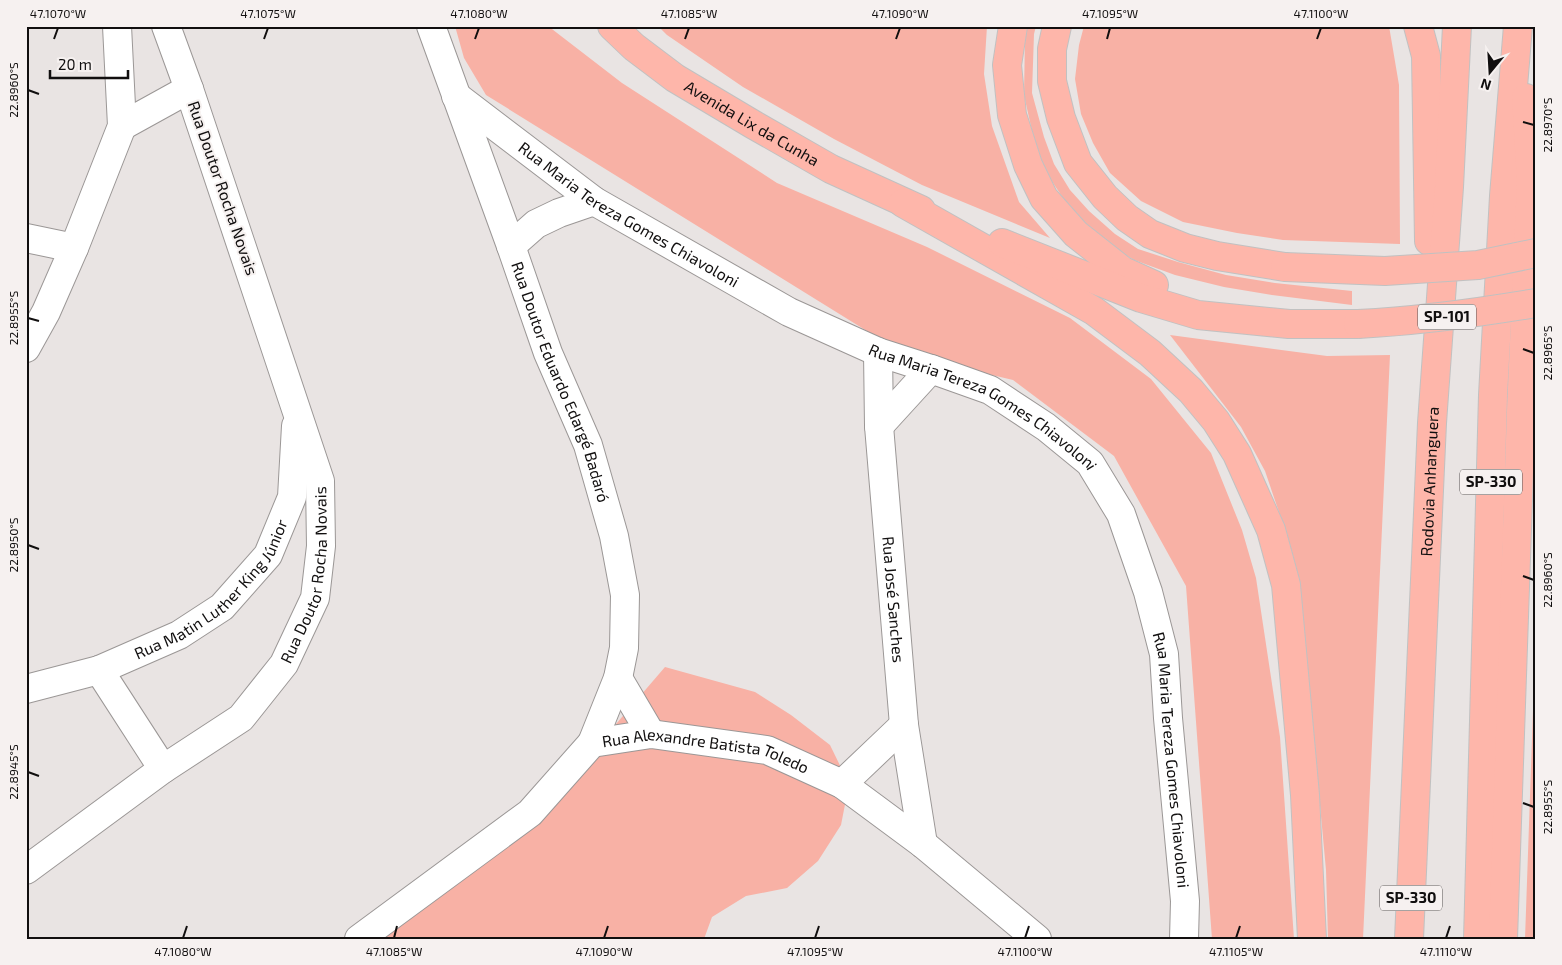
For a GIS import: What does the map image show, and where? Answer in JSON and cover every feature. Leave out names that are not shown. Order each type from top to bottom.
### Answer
[{"type":"highway","name":"Avenida Lix da Cunha","points":[[612,26],[634,47],[675,78],[831,170],[904,203]]},
{"type":"highway","points":[[1013,26],[1007,66],[1012,115],[1028,165],[1044,198],[1076,234],[1123,271],[1174,293],[1289,324]]},
{"type":"highway","points":[[1057,26],[1052,49],[1052,81],[1061,118],[1078,163],[1105,197],[1127,218],[1150,234],[1185,248],[1217,256],[1285,266],[1385,271],[1478,265],[1536,254]]},
{"type":"highway","points":[[1418,26],[1426,56],[1432,423]]},
{"type":"highway","name":"Rodovia Anhanguera","points":[[1410,939],[1432,423],[1449,187],[1457,26]]},
{"type":"highway","name":"SP-330","points":[[1478,939],[1493,395],[1504,196],[1518,26]]},
{"type":"highway","points":[[1503,939],[1521,412],[1534,174],[1522,26]]},
{"type":"highway","points":[[904,203],[1141,298],[1198,315],[1289,324]]},
{"type":"highway","points":[[904,203],[1094,311],[1150,353],[1191,391],[1216,421],[1237,454],[1271,530],[1286,585],[1305,795],[1312,939]]},
{"type":"highway","name":"SP-101","points":[[1289,324],[1358,324],[1430,319],[1536,303]]},
{"type":"highway","points":[[1400,939],[1413,856]]},
{"type":"street","points":[[26,348],[46,312],[74,248],[122,126],[116,26]]},
{"type":"street","name":"Rua Doutor Rocha Novais","points":[[26,870],[163,769],[241,718],[284,664],[315,598],[321,546],[320,481],[189,89],[166,26]]},
{"type":"street","name":"Rua Doutor Eduardo Edargé Badaró","points":[[431,26],[548,353],[588,445],[614,536],[626,595],[624,648],[618,678],[592,743]]},
{"type":"street","points":[[122,126],[189,89]]},
{"type":"street","name":"Rua Maria Tereza Gomes Chiavoloni","points":[[456,96],[594,201],[789,312],[878,352],[990,390],[1046,427],[1090,463],[1121,514],[1148,592],[1164,654],[1185,901],[1184,939]]},
{"type":"street","points":[[511,246],[536,224],[559,212],[594,201]]},
{"type":"street","points":[[26,238],[74,248]]},
{"type":"street","name":"Rua José Sanches","points":[[878,352],[879,426],[904,725],[922,844]]},
{"type":"street","points":[[879,426],[931,369]]},
{"type":"street","name":"Rua Matin Luther King Júnior","points":[[26,689],[99,670],[179,635],[222,607],[268,555],[292,497],[297,410]]},
{"type":"street","points":[[99,670],[163,769]]},
{"type":"street","points":[[618,678],[651,734]]},
{"type":"street","points":[[842,784],[904,725]]},
{"type":"street","name":"Rua Alexandre Batista Toledo","points":[[359,939],[530,814],[592,743],[651,734],[768,750],[842,784],[922,844],[1037,939]]},
{"type":"shaded area","points":[[455,26],[548,26],[622,83],[777,183],[927,247],[1070,318],[1151,379],[1211,453],[1242,530],[1256,578],[1280,737],[1294,939],[1212,939],[1186,586],[1114,456],[1013,380],[904,354],[486,95],[464,58]]},
{"type":"shaded area","points":[[658,26],[987,26],[984,74],[992,126],[1019,202],[1050,238],[922,185],[834,139],[743,87],[667,35]]},
{"type":"shaded area","points":[[1027,26],[1036,26],[1034,34],[1032,93],[1044,137],[1054,164],[1070,190],[1089,211],[1115,234],[1138,249],[1226,275],[1275,283],[1352,291],[1352,305],[1224,287],[1175,275],[1134,260],[1108,245],[1085,225],[1063,198],[1045,171],[1034,140],[1024,95],[1025,35]]},
{"type":"shaded area","points":[[1084,26],[1389,26],[1399,85],[1400,244],[1283,240],[1237,233],[1183,222],[1141,201],[1110,173],[1093,143],[1081,114],[1075,79],[1079,45]]},
{"type":"shaded area","points":[[1170,335],[1327,356],[1390,355],[1363,939],[1328,939],[1326,870],[1300,589],[1282,521],[1265,471],[1241,427]]},
{"type":"shaded area","points":[[1536,624],[1536,939],[1525,939]]},
{"type":"shaded area","points":[[665,667],[755,692],[791,715],[830,745],[849,784],[841,825],[818,861],[787,888],[746,896],[712,917],[704,939],[348,939],[549,802]]}]
